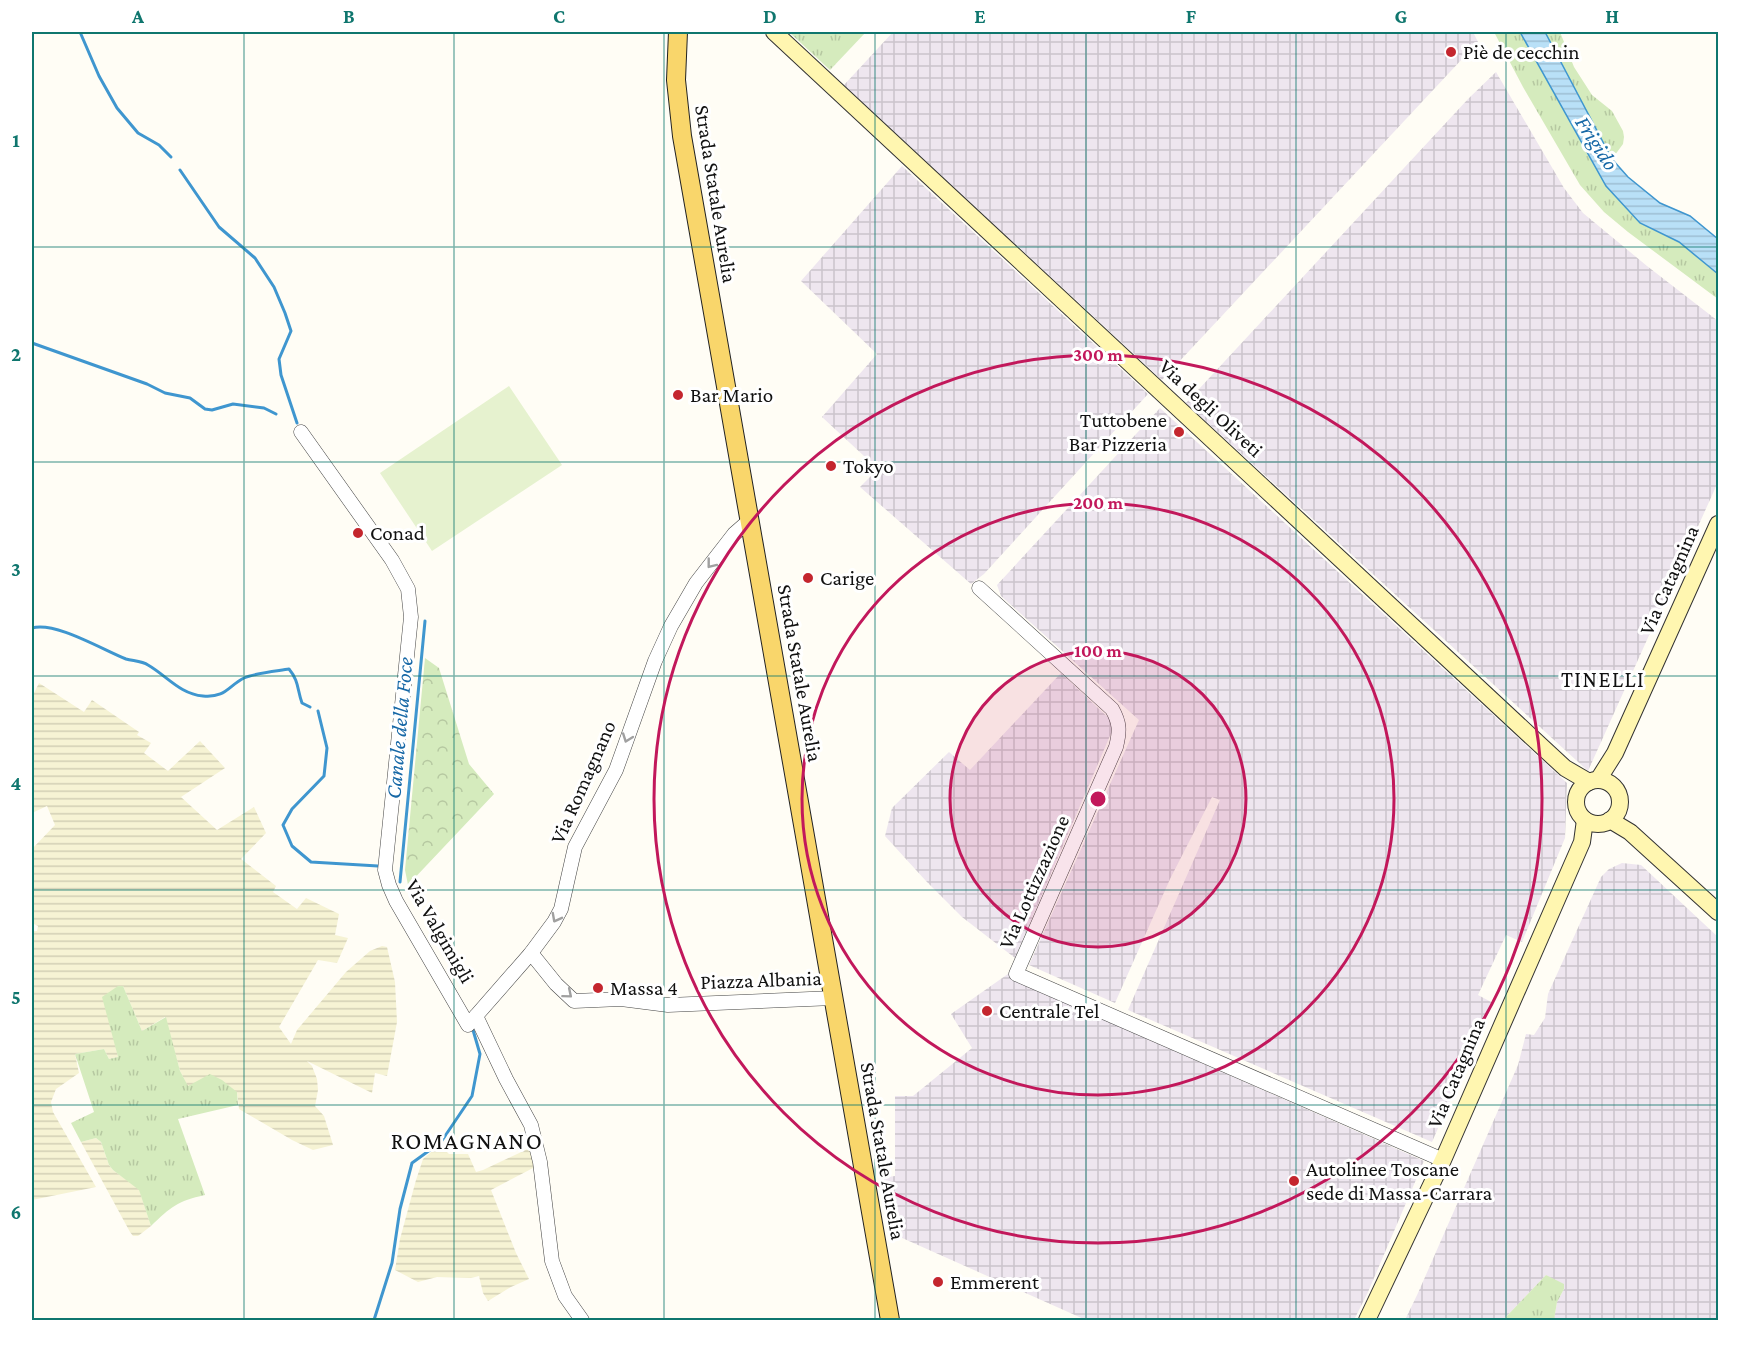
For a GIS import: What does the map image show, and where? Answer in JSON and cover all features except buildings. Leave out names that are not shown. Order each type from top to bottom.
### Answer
[{"type":"main road","name":"Strada Statale Aurelia","points":[[678,32],[676,80],[682,136],[890,1320]]},
{"type":"main road","name":"Via degli Oliveti","points":[[774,32],[1565,768],[1595,785]]},
{"type":"main road","name":"Via Catagnina","points":[[1595,785],[1615,753],[1719,524]]},
{"type":"main road","points":[[1602,819],[1619,798],[1595,785],[1576,800],[1577,808],[1630,832],[1719,912]]},
{"type":"main road","name":"Via Catagnina","points":[[1366,1320],[1443,1160],[1582,842],[1602,819]]},
{"type":"street","name":"Via Valgimigli","points":[[301,432],[392,560],[408,589],[411,617],[385,870],[388,885],[472,1020],[531,1125],[540,1162],[552,1261],[565,1296],[582,1320]]},
{"type":"street","name":"Via Romagnano","points":[[472,1020],[531,953],[554,922],[561,909],[574,846],[616,770],[651,673],[671,626],[696,583],[734,534],[750,520]]},
{"type":"street","name":"Via Lottizzazione","points":[[980,588],[1113,709],[1119,721],[1120,734],[1116,747],[1016,974],[1443,1160]]},
{"type":"street","name":"Piazza Albania","points":[[531,953],[556,984],[574,1001],[621,999],[668,1005],[834,998]]},
{"type":"shaded area","points":[[893,32],[1473,32],[1478,42],[1162,380],[844,85]]},
{"type":"shaded area","points":[[1496,72],[1564,188],[1583,213],[1718,321],[1718,482],[1588,771],[1186,403],[1468,99]]},
{"type":"shaded area","points":[[902,166],[1148,394],[984,574],[971,584],[860,487],[878,469],[822,417],[877,354],[801,281]]},
{"type":"shaded area","points":[[1160,408],[1567,783],[1565,838],[1522,942],[1506,935],[1478,995],[1493,1003],[1432,1142],[1128,1010],[1220,800],[1212,797],[1170,879],[1115,1003],[1029,965],[1139,720],[1001,596],[997,585]]},
{"type":"shaded area","points":[[1061,673],[1115,724],[1015,958],[962,917],[885,836],[892,808],[949,752],[970,770]]},
{"type":"shaded area","points":[[39,683],[84,712],[92,700],[139,732],[137,735],[151,743],[144,753],[168,771],[200,741],[225,768],[181,797],[217,830],[254,807],[266,833],[241,859],[276,886],[273,892],[297,909],[306,898],[339,914],[335,935],[348,938],[337,963],[318,960],[279,1027],[291,1044],[297,1030],[346,972],[370,951],[382,946],[387,947],[395,982],[397,1022],[387,1076],[375,1073],[372,1093],[307,1061],[312,1066],[317,1079],[318,1090],[315,1106],[324,1116],[333,1145],[313,1150],[292,1140],[239,1109],[237,1092],[188,1087],[180,1071],[165,1017],[142,1031],[123,986],[112,1028],[118,1057],[109,1059],[104,1049],[75,1054],[79,1073],[56,1089],[51,1102],[53,1112],[96,1187],[32,1200],[32,931],[37,931],[38,926],[32,923],[32,849],[55,825],[47,806],[32,813],[32,697]]},
{"type":"shaded area","points":[[1622,863],[1641,865],[1718,937],[1718,1320],[1554,1320],[1557,1302],[1564,1289],[1546,1275],[1503,1320],[1405,1320],[1518,1065],[1526,1034],[1534,1035],[1545,1018],[1548,994],[1601,877],[1609,869]]},
{"type":"shaded area","points":[[1015,969],[1014,980],[1424,1161],[1354,1320],[1086,1320],[891,1233],[881,1178],[895,1176],[895,1096],[913,1096],[972,1048],[951,1014]]},
{"type":"shaded area","points":[[96,1138],[101,1142],[113,1170],[139,1189],[151,1226],[138,1236],[133,1236],[130,1232],[81,1142]]},
{"type":"shaded area","points":[[437,1147],[449,1154],[468,1154],[476,1172],[532,1147],[535,1167],[491,1190],[529,1279],[488,1301],[483,1293],[479,1276],[471,1278],[437,1277],[418,1282],[395,1270],[400,1239],[423,1159]]},
{"type":"green space","points":[[789,32],[866,32],[830,70]]},
{"type":"green space","points":[[1494,32],[1520,32],[1567,115],[1640,223],[1679,242],[1718,274],[1718,299],[1628,232],[1604,212],[1580,185]]},
{"type":"green space","points":[[1545,32],[1560,32],[1574,67],[1592,95],[1612,111],[1623,131],[1623,144],[1612,159]]},
{"type":"green space","points":[[509,386],[562,465],[432,551],[380,473]]},
{"type":"green space","points":[[425,658],[439,668],[469,764],[494,794],[408,885],[405,870]]},
{"type":"green space","points":[[118,986],[123,986],[142,1031],[166,1017],[180,1071],[188,1086],[210,1074],[237,1092],[238,1105],[178,1119],[205,1195],[175,1206],[151,1226],[139,1190],[109,1165],[101,1142],[96,1138],[81,1142],[71,1123],[94,1112],[75,1054],[104,1049],[109,1059],[118,1057],[102,997]]},
{"type":"green space","points":[[1546,1275],[1564,1284],[1564,1289],[1557,1302],[1554,1320],[1503,1320]]},
{"type":"water","name":"Frigido","points":[[1520,32],[1545,32],[1612,159],[1628,177],[1660,203],[1690,216],[1718,239],[1718,274],[1679,242],[1640,223],[1606,186]]},
{"type":"waterway","name":"Canale della Foce","points":[[80,32],[99,76],[117,108],[138,133],[159,145],[171,157]]},
{"type":"waterway","name":"Canale della Foce","points":[[180,170],[219,227],[255,258],[274,287],[291,331],[279,359],[281,375],[297,423]]},
{"type":"waterway","points":[[32,343],[147,384],[165,393],[190,398],[205,409],[212,410],[233,404],[264,408],[276,414]]},
{"type":"waterway","name":"Canale della Foce","points":[[400,882],[425,621]]},
{"type":"waterway","points":[[32,628],[42,627],[66,632],[126,659],[146,664],[180,688],[195,695],[217,695],[249,676],[289,669],[296,681],[302,703],[310,707]]},
{"type":"waterway","points":[[318,711],[327,748],[324,776],[292,809],[283,825],[292,846],[311,862],[378,866]]},
{"type":"waterway","points":[[374,1320],[392,1263],[400,1209],[412,1163],[441,1142],[472,1096],[480,1054],[473,1030]]},
{"type":"place","name":"Piè de cecchin","points":[[1451,52]]},
{"type":"place","name":"Bar Mario","points":[[678,395]]},
{"type":"place","name":"Tuttobene Bar Pizzeria","points":[[1179,432]]},
{"type":"place","name":"Tokyo","points":[[831,466]]},
{"type":"place","name":"Conad","points":[[358,533]]},
{"type":"place","name":"Carige","points":[[808,578]]},
{"type":"place","name":"Massa 4","points":[[598,988]]},
{"type":"place","name":"Centrale Tel","points":[[987,1011]]},
{"type":"place","name":"Autolinee Toscane sede di Massa-Carrara","points":[[1294,1181]]},
{"type":"place","name":"Emmerent","points":[[938,1282]]},
{"type":"district","name":"TINELLI","points":[[1603,679]]},
{"type":"district","name":"ROMAGNANO","points":[[467,1140]]}]
